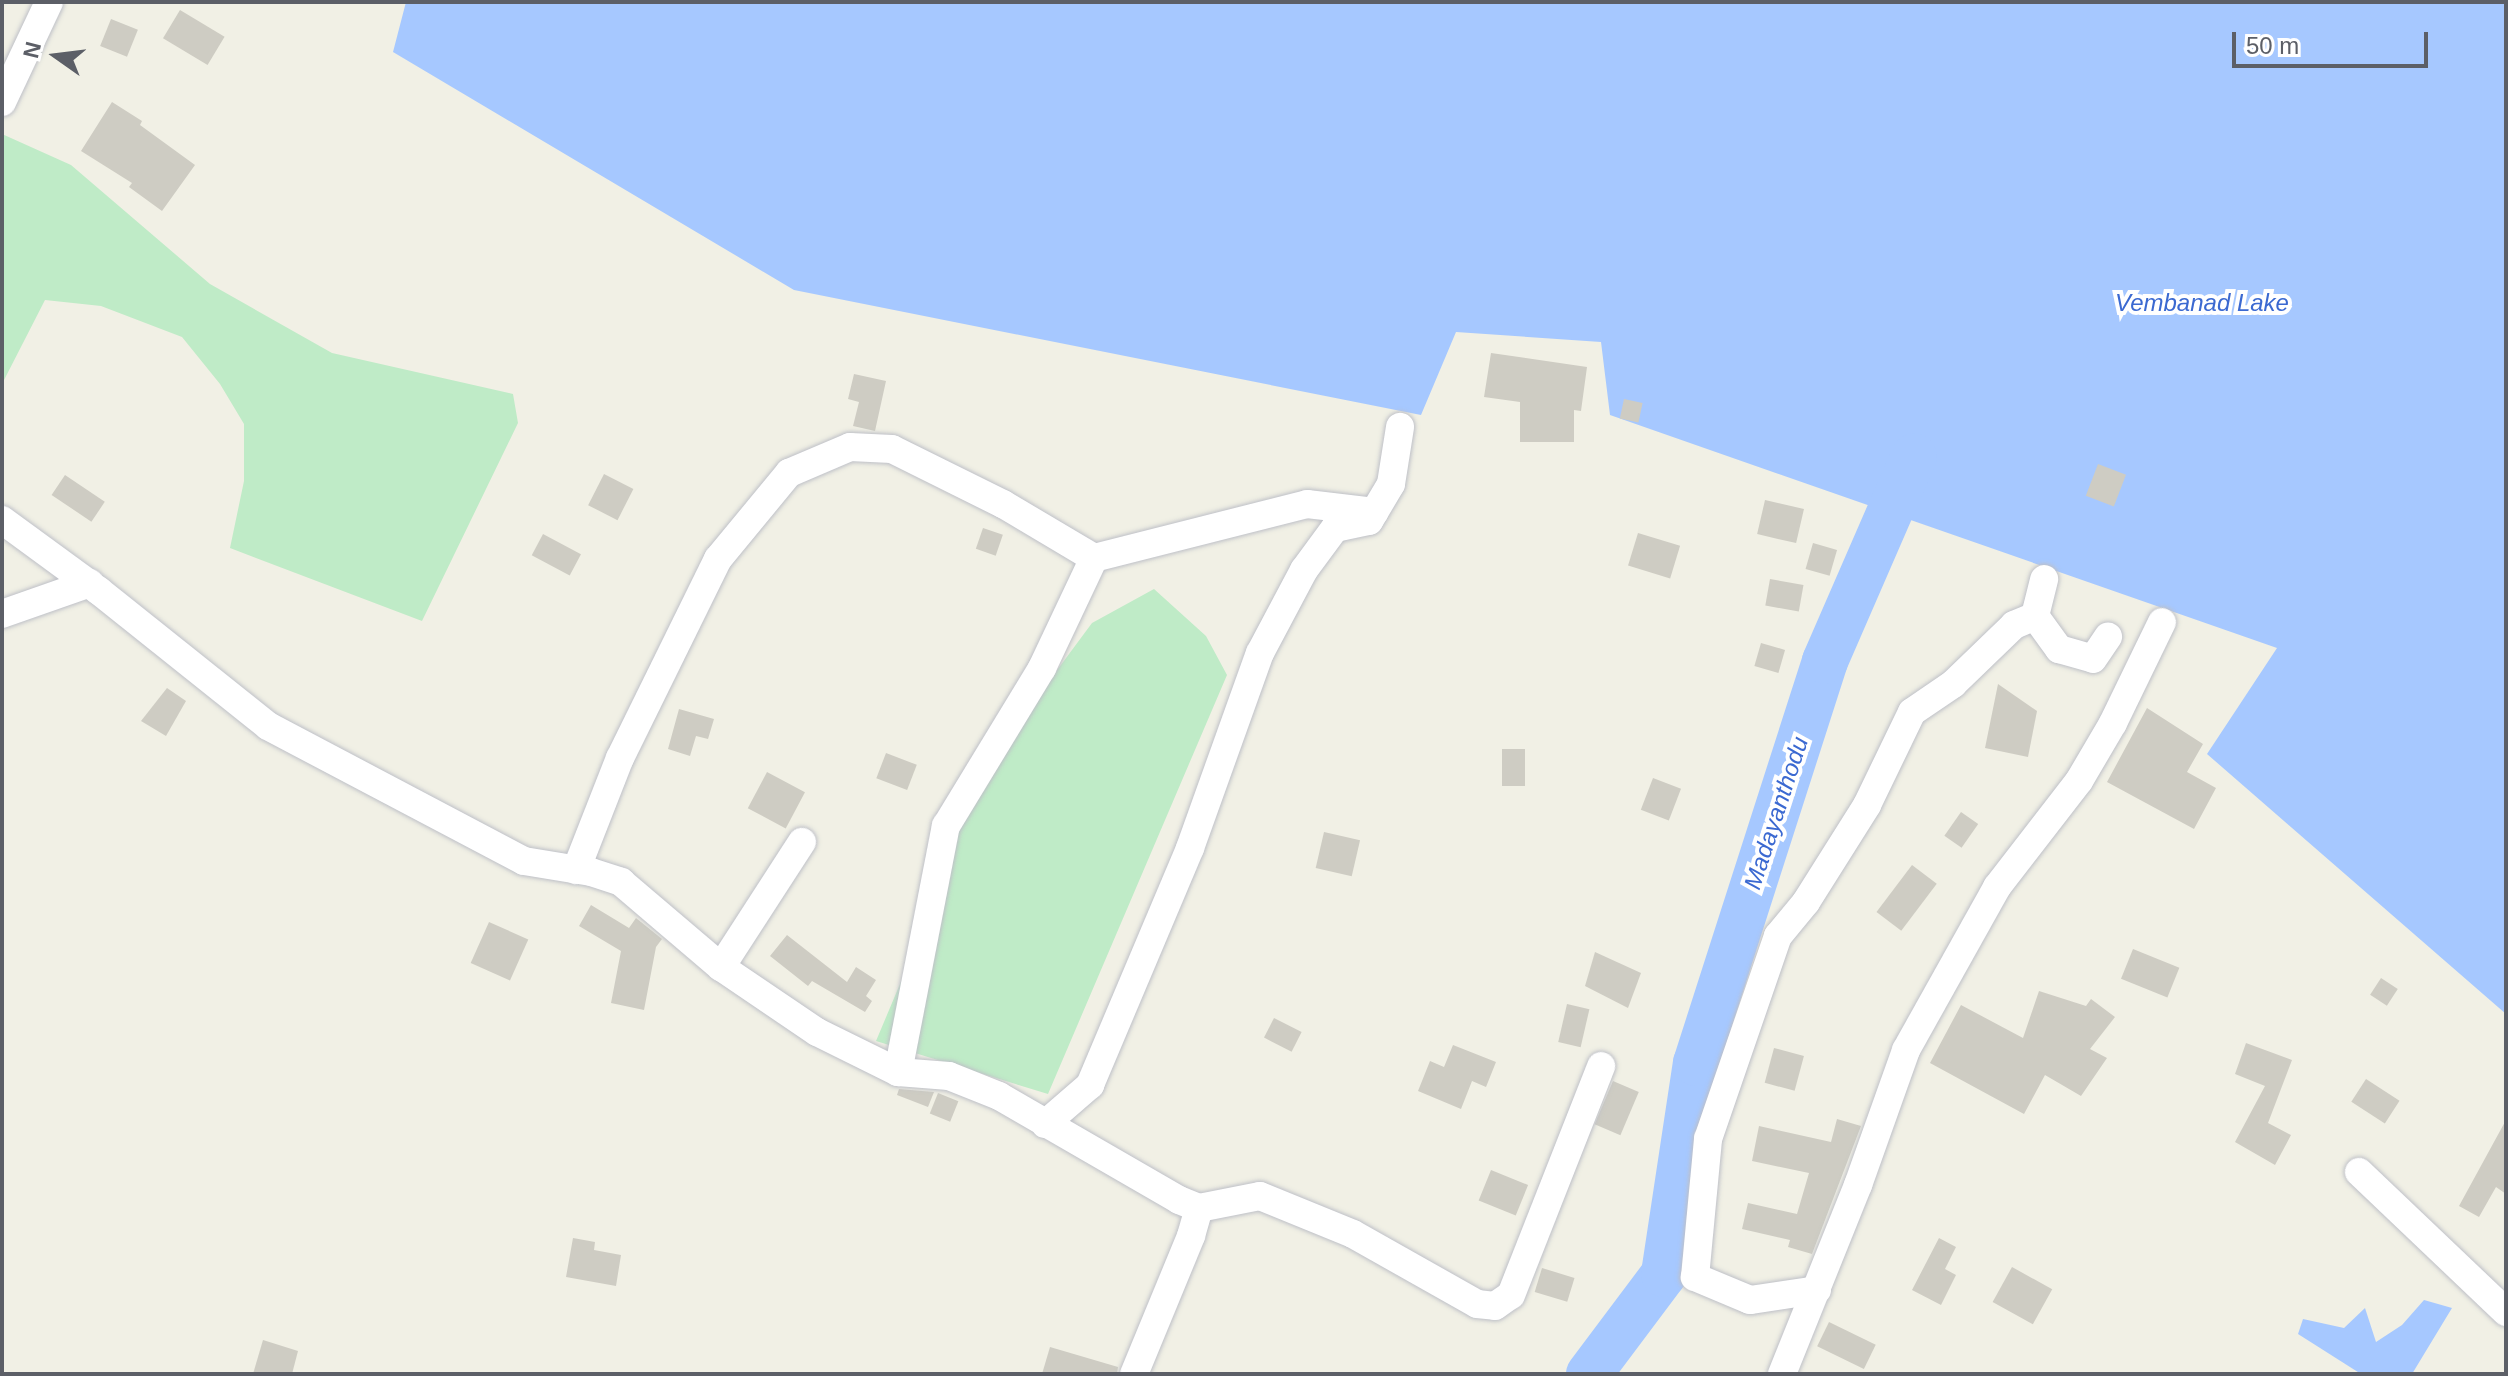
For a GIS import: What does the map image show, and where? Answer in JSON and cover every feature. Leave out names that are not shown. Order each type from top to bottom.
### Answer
[{"type":"street","points":[[2,102],[49,2]]},
{"type":"street","points":[[1045,1124],[1090,1085],[1190,848],[1260,653],[1304,570],[1335,528],[1369,521],[1375,512],[1391,484],[1400,427]]},
{"type":"street","points":[[576,870],[620,758],[718,559],[789,473],[850,447],[892,449],[1003,504],[1094,558],[1307,504],[1375,512]]},
{"type":"street","points":[[2,520],[90,583],[268,726],[524,861],[621,882],[721,967],[817,1032],[898,1072],[949,1076],[999,1096],[1199,1208],[1260,1196],[1353,1234],[1477,1304],[1495,1306],[1511,1295],[1601,1066]]},
{"type":"street","points":[[898,1072],[946,826],[1042,668],[1094,558]]},
{"type":"street","points":[[2044,579],[2035,616],[2059,649],[2093,659],[2108,637]]},
{"type":"street","points":[[2,614],[90,583]]},
{"type":"street","points":[[1817,1290],[1750,1300],[1695,1277],[1708,1139],[1778,936],[1806,902],[1867,805],[1912,712],[1953,684],[2014,625],[2035,616]]},
{"type":"street","points":[[1782,1374],[1817,1290],[1906,1050],[1997,887],[2079,781],[2113,723],[2162,622]]},
{"type":"street","points":[[721,967],[802,842]]},
{"type":"street","points":[[2359,1172],[2506,1312]]},
{"type":"street","points":[[1134,1374],[1191,1236],[1199,1208]]},
{"type":"green space","points":[[2,134],[71,165],[210,284],[332,353],[513,394],[518,423],[422,621],[230,548],[244,481],[244,424],[220,384],[182,337],[101,306],[45,300],[2,384]]},
{"type":"green space","points":[[1154,589],[1206,636],[1227,675],[1048,1094],[876,1041],[929,915],[966,793],[1092,623]]},
{"type":"water","name":"Vembanad Lake","points":[[406,2],[2506,2],[2506,1014],[2207,754],[2277,648],[1610,415],[1601,342],[1456,332],[1421,415],[794,290],[393,52]]},
{"type":"water","points":[[2424,1300],[2452,1308],[2412,1374],[2361,1374],[2298,1334],[2303,1319],[2344,1328],[2365,1308],[2376,1342],[2402,1325]]},
{"type":"building","points":[[180,10],[225,37],[208,65],[163,38]]},
{"type":"building","points":[[111,19],[138,30],[127,57],[100,46]]},
{"type":"building","points":[[112,102],[142,121],[140,125],[195,165],[162,211],[129,187],[132,183],[81,151]]},
{"type":"building","points":[[1491,353],[1587,367],[1581,411],[1574,410],[1574,442],[1520,442],[1520,402],[1484,397]]},
{"type":"building","points":[[854,374],[886,381],[875,431],[853,426],[859,402],[848,399]]},
{"type":"building","points":[[1624,399],[1643,403],[1638,423],[1620,419]]},
{"type":"building","points":[[2098,464],[2126,475],[2114,506],[2086,496]]},
{"type":"building","points":[[604,474],[633,489],[618,520],[588,505]]},
{"type":"building","points":[[65,475],[105,502],[91,522],[52,495]]},
{"type":"building","points":[[1765,500],[1804,509],[1796,543],[1757,534]]},
{"type":"building","points":[[983,528],[1003,535],[996,556],[976,549]]},
{"type":"building","points":[[1638,533],[1680,546],[1670,578],[1628,566]]},
{"type":"building","points":[[543,534],[581,554],[570,575],[532,555]]},
{"type":"building","points":[[1813,543],[1837,550],[1830,576],[1806,569]]},
{"type":"building","points":[[1770,579],[1803,585],[1799,611],[1765,606]]},
{"type":"building","points":[[1761,643],[1785,650],[1778,673],[1754,666]]},
{"type":"building","points":[[1998,684],[2037,711],[2028,757],[1985,748]]},
{"type":"building","points":[[167,688],[186,701],[166,736],[141,721]]},
{"type":"building","points":[[2147,708],[2203,744],[2187,772],[2216,788],[2194,829],[2107,782]]},
{"type":"building","points":[[679,709],[714,719],[708,739],[696,736],[690,756],[668,749]]},
{"type":"building","points":[[1502,749],[1525,749],[1525,786],[1502,786]]},
{"type":"building","points":[[886,753],[917,765],[907,790],[876,778]]},
{"type":"building","points":[[767,772],[805,792],[786,828],[748,808]]},
{"type":"building","points":[[1653,778],[1681,789],[1669,820],[1641,810]]},
{"type":"building","points":[[1961,812],[1978,824],[1962,848],[1944,836]]},
{"type":"building","points":[[1324,832],[1360,840],[1352,876],[1316,868]]},
{"type":"building","points":[[1912,865],[1937,884],[1901,931],[1876,912]]},
{"type":"building","points":[[591,905],[629,928],[636,918],[662,939],[656,947],[644,1010],[611,1003],[621,951],[579,926]]},
{"type":"building","points":[[489,922],[528,939],[510,981],[471,963]]},
{"type":"building","points":[[787,935],[847,982],[856,967],[876,980],[866,996],[872,1001],[865,1012],[812,981],[808,986],[770,956]]},
{"type":"building","points":[[2133,949],[2179,968],[2167,997],[2121,979]]},
{"type":"building","points":[[1595,952],[1641,973],[1628,1008],[1585,986]]},
{"type":"building","points":[[2381,978],[2398,989],[2387,1006],[2370,995]]},
{"type":"building","points":[[2039,991],[2086,1006],[2091,999],[2115,1017],[2090,1049],[2107,1058],[2081,1096],[2045,1075],[2024,1114],[1930,1063],[1961,1005],[2023,1038]]},
{"type":"building","points":[[1567,1004],[1589,1009],[1581,1047],[1558,1042]]},
{"type":"building","points":[[1274,1018],[1302,1032],[1292,1052],[1264,1038]]},
{"type":"building","points":[[2246,1043],[2292,1060],[2268,1123],[2291,1135],[2275,1165],[2235,1142],[2265,1086],[2235,1074]]},
{"type":"building","points":[[1453,1045],[1496,1062],[1486,1087],[1472,1081],[1461,1109],[1418,1091],[1430,1061],[1444,1067]]},
{"type":"building","points":[[1774,1048],[1804,1056],[1795,1091],[1765,1083]]},
{"type":"building","points":[[2366,1079],[2400,1101],[2385,1123],[2351,1102]]},
{"type":"building","points":[[1613,1081],[1639,1092],[1620,1135],[1595,1124]]},
{"type":"building","points":[[899,1089],[934,1092],[928,1107],[897,1095]]},
{"type":"building","points":[[938,1093],[958,1101],[950,1122],[930,1113]]},
{"type":"building","points":[[1837,1119],[1861,1126],[1812,1254],[1788,1247],[1790,1240],[1742,1229],[1748,1203],[1797,1214],[1809,1173],[1752,1161],[1759,1126],[1831,1142]]},
{"type":"building","points":[[2506,1120],[2506,1194],[2496,1187],[2479,1217],[2459,1206]]},
{"type":"building","points":[[1491,1170],[1528,1185],[1516,1216],[1479,1201]]},
{"type":"building","points":[[573,1238],[595,1242],[594,1250],[621,1255],[616,1286],[566,1277]]},
{"type":"building","points":[[1939,1238],[1956,1247],[1945,1269],[1956,1275],[1941,1305],[1912,1290]]},
{"type":"building","points":[[2012,1267],[2052,1289],[2033,1324],[1993,1302]]},
{"type":"building","points":[[1542,1268],[1575,1278],[1567,1302],[1535,1292]]},
{"type":"building","points":[[1829,1322],[1876,1345],[1864,1369],[1817,1346]]},
{"type":"building","points":[[263,1340],[298,1351],[292,1374],[253,1374]]},
{"type":"building","points":[[1050,1347],[1118,1367],[1117,1374],[1042,1374]]},
{"type":"waterway","name":"Madayanthodu","points":[[1589,1374],[1664,1274],[1696,1063],[1825,661],[1914,456]]}]
